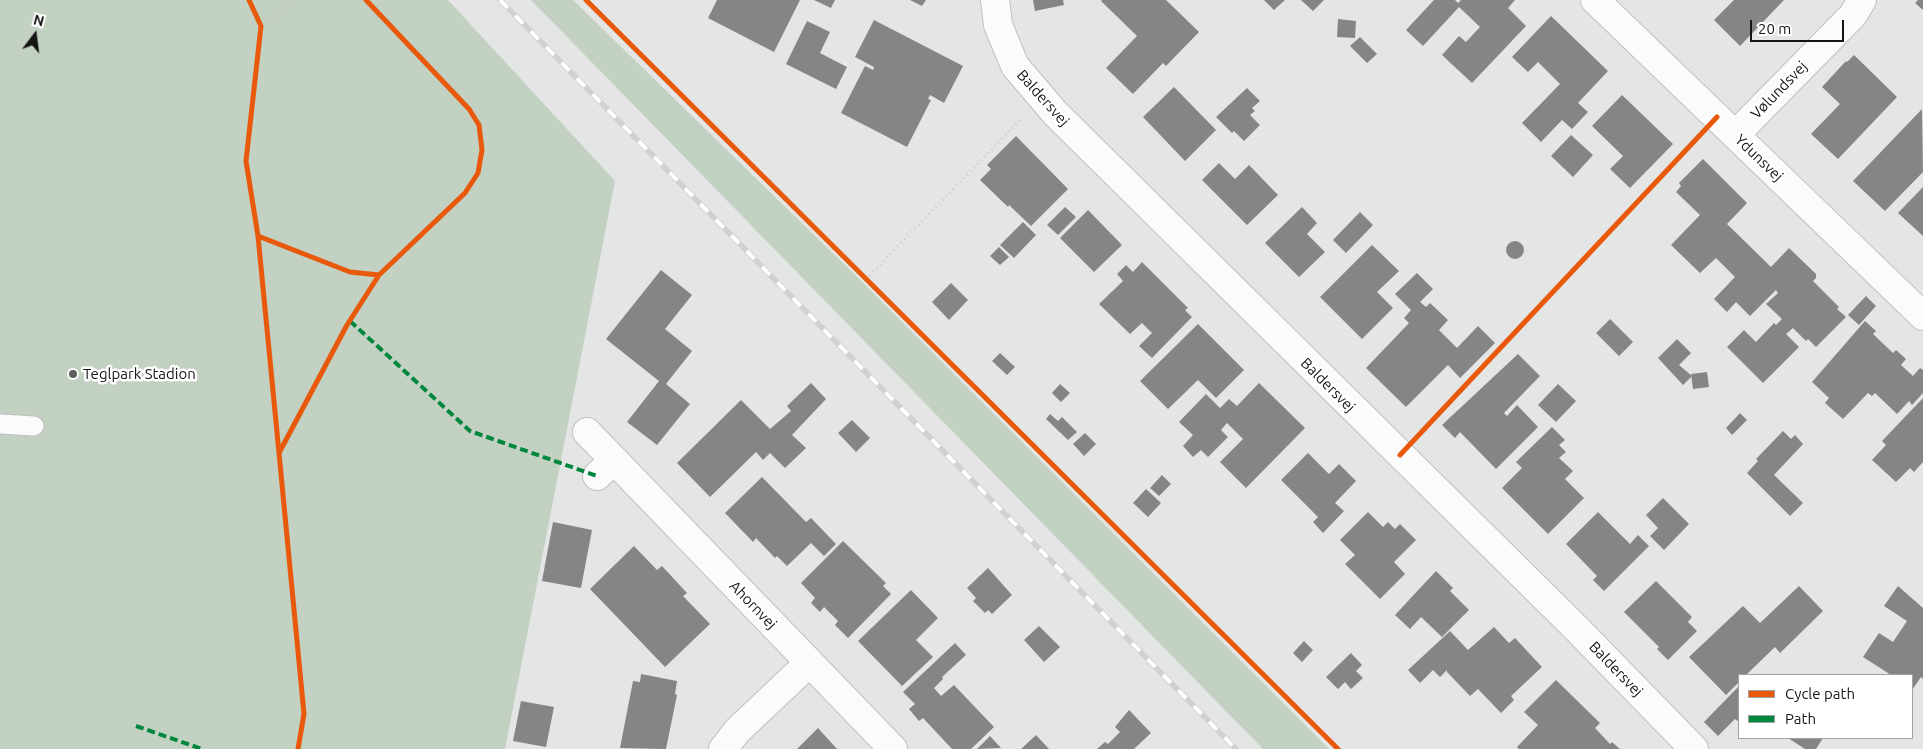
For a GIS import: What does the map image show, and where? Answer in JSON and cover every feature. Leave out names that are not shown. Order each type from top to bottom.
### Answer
[{"type":"street","name":"Baldersvej","points":[[995,0],[998,25],[1015,66],[1042,98],[1076,134],[1569,621],[1694,749]]},
{"type":"street","name":"Ydunsvej","points":[[1595,0],[1923,316]]},
{"type":"street","name":"Vølundsvej","points":[[1735,135],[1854,14],[1862,0]]},
{"type":"street","name":"Ahornvej","points":[[586,432],[606,468],[809,663],[893,749]]},
{"type":"street","points":[[723,749],[737,731],[809,663]]},
{"type":"lane","points":[[0,424],[34,426]]},
{"type":"path","points":[[261,26],[295,0]]},
{"type":"path","points":[[257,17],[261,26],[260,36]]},
{"type":"path","points":[[866,279],[1042,98]]},
{"type":"path","points":[[859,272],[873,286]]},
{"type":"green space","points":[[0,0],[448,0],[615,181],[505,749],[0,749]]},
{"type":"green space","points":[[531,0],[573,0],[851,271],[1329,749],[1263,749]]},
{"type":"building","points":[[717,0],[800,0],[774,52],[708,18]]},
{"type":"building","points":[[814,0],[835,0],[831,8]]},
{"type":"building","points":[[910,0],[926,0],[922,6]]},
{"type":"building","points":[[1033,0],[1063,0],[1064,5],[1035,11]]},
{"type":"building","points":[[1102,0],[1166,0],[1199,32],[1166,66],[1163,63],[1133,94],[1106,68],[1137,36]]},
{"type":"building","points":[[1264,0],[1285,0],[1274,10]]},
{"type":"building","points":[[1301,0],[1324,0],[1313,11]]},
{"type":"building","points":[[1434,0],[1455,0],[1458,3],[1461,0],[1515,0],[1508,8],[1526,26],[1472,83],[1442,55],[1459,36],[1466,42],[1480,27],[1459,7],[1423,46],[1406,30]]},
{"type":"building","points":[[1734,0],[1784,0],[1740,46],[1714,20]]},
{"type":"building","points":[[1918,0],[1923,0],[1923,10],[1915,3]]},
{"type":"building","points":[[1551,16],[1608,71],[1578,103],[1588,112],[1572,129],[1562,120],[1541,142],[1522,123],[1560,84],[1538,62],[1528,72],[1512,57]]},
{"type":"building","points":[[1338,19],[1356,21],[1355,38],[1337,37]]},
{"type":"building","points":[[874,20],[963,66],[944,103],[930,95],[928,99],[931,100],[907,147],[841,113],[865,66],[873,70],[874,67],[855,57]]},
{"type":"building","points":[[807,21],[830,32],[820,53],[847,67],[836,89],[786,64]]},
{"type":"building","points":[[1360,37],[1377,54],[1367,63],[1350,46]]},
{"type":"building","points":[[1854,55],[1897,97],[1838,159],[1811,134],[1840,104],[1822,87]]},
{"type":"building","points":[[1174,87],[1216,130],[1185,161],[1143,117]]},
{"type":"building","points":[[1247,88],[1260,101],[1252,108],[1255,111],[1250,115],[1260,125],[1244,141],[1234,131],[1232,133],[1216,117]]},
{"type":"building","points":[[1622,95],[1673,144],[1630,188],[1610,169],[1623,156],[1592,126]]},
{"type":"building","points":[[1922,109],[1923,172],[1885,211],[1853,181]]},
{"type":"building","points":[[1571,135],[1593,155],[1573,177],[1551,156]]},
{"type":"building","points":[[1016,136],[1068,189],[1031,226],[980,180],[991,169],[987,165]]},
{"type":"building","points":[[1703,159],[1747,203],[1727,224],[1771,267],[1789,248],[1816,274],[1816,278],[1813,281],[1839,307],[1837,309],[1846,317],[1816,347],[1808,339],[1806,341],[1793,328],[1786,334],[1799,347],[1763,383],[1727,347],[1744,330],[1756,342],[1774,323],[1776,325],[1782,319],[1766,304],[1778,293],[1776,290],[1750,316],[1736,302],[1727,312],[1714,299],[1735,277],[1716,258],[1700,273],[1671,245],[1700,215],[1676,192],[1681,186],[1679,183]]},
{"type":"building","points":[[1219,163],[1235,179],[1249,165],[1278,195],[1247,225],[1202,180]]},
{"type":"building","points":[[1923,187],[1923,236],[1898,213]]},
{"type":"building","points":[[1065,207],[1076,217],[1058,235],[1047,225]]},
{"type":"building","points":[[1302,207],[1317,223],[1307,234],[1325,252],[1299,277],[1265,243]]},
{"type":"building","points":[[1088,210],[1122,245],[1094,272],[1060,238]]},
{"type":"building","points":[[1360,212],[1373,225],[1346,253],[1333,240]]},
{"type":"building","points":[[1023,222],[1036,235],[1014,258],[1000,245]]},
{"type":"building","points":[[1511,241],[1519,241],[1524,246],[1522,257],[1511,259],[1506,254],[1506,246]]},
{"type":"building","points":[[1372,245],[1399,271],[1377,292],[1393,308],[1362,339],[1320,297]]},
{"type":"building","points":[[999,247],[1009,257],[1000,265],[990,256]]},
{"type":"building","points":[[1142,262],[1188,308],[1185,310],[1192,317],[1152,358],[1139,346],[1152,333],[1142,323],[1130,334],[1099,304],[1123,281],[1117,274],[1126,265],[1133,272]]},
{"type":"building","points":[[661,270],[692,295],[665,329],[692,351],[666,384],[690,404],[657,445],[627,422],[659,381],[606,339]]},
{"type":"building","points":[[1417,273],[1433,289],[1420,302],[1426,307],[1430,303],[1448,320],[1439,330],[1457,348],[1478,326],[1495,343],[1460,378],[1448,365],[1406,407],[1366,368],[1409,323],[1404,318],[1411,310],[1395,294]]},
{"type":"building","points":[[951,283],[968,300],[949,320],[932,302]]},
{"type":"building","points":[[1866,296],[1876,306],[1859,325],[1848,315]]},
{"type":"building","points":[[1610,319],[1633,342],[1619,356],[1596,333]]},
{"type":"building","points":[[1865,321],[1876,331],[1873,334],[1893,353],[1896,350],[1906,359],[1901,365],[1913,376],[1920,368],[1923,370],[1923,393],[1912,405],[1909,401],[1897,414],[1875,393],[1872,396],[1868,393],[1843,419],[1825,403],[1829,398],[1812,382]]},
{"type":"building","points":[[1198,324],[1244,370],[1216,398],[1198,380],[1168,409],[1140,381]]},
{"type":"building","points":[[1677,339],[1691,353],[1679,365],[1692,376],[1683,385],[1658,358]]},
{"type":"building","points":[[1000,353],[1015,367],[1007,375],[992,361]]},
{"type":"building","points":[[1518,354],[1540,376],[1504,413],[1507,416],[1517,405],[1538,427],[1496,469],[1460,432],[1455,438],[1442,425]]},
{"type":"building","points":[[1707,372],[1709,387],[1693,389],[1691,374]]},
{"type":"building","points":[[811,383],[826,399],[792,435],[806,448],[785,468],[770,453],[763,460],[756,452],[710,497],[677,463],[741,400],[770,429],[791,411],[787,406]]},
{"type":"building","points":[[1259,383],[1305,428],[1246,488],[1220,462],[1243,439],[1227,423],[1221,430],[1228,437],[1208,457],[1201,450],[1193,457],[1183,446],[1193,435],[1179,422],[1206,394],[1220,408],[1229,399],[1237,406]]},
{"type":"building","points":[[1060,384],[1070,393],[1061,402],[1052,393]]},
{"type":"building","points":[[1558,384],[1576,401],[1556,422],[1538,405]]},
{"type":"building","points":[[1923,398],[1923,462],[1914,472],[1910,468],[1896,482],[1872,460],[1886,445],[1882,441]]},
{"type":"building","points":[[1740,413],[1747,420],[1732,435],[1726,428]]},
{"type":"building","points":[[1050,414],[1058,421],[1062,417],[1077,432],[1068,440],[1046,419]]},
{"type":"building","points":[[852,420],[870,438],[856,452],[838,433]]},
{"type":"building","points":[[1552,427],[1565,440],[1559,445],[1566,452],[1559,458],[1573,471],[1565,479],[1584,498],[1548,534],[1502,488],[1522,468],[1516,462]]},
{"type":"building","points":[[1783,431],[1791,439],[1795,435],[1803,444],[1774,475],[1803,503],[1790,516],[1747,473],[1758,461],[1756,459]]},
{"type":"building","points":[[1085,433],[1096,444],[1084,456],[1073,444]]},
{"type":"building","points":[[1308,453],[1329,474],[1339,464],[1356,481],[1335,503],[1344,511],[1323,533],[1313,522],[1318,517],[1281,480]]},
{"type":"building","points":[[1162,475],[1171,484],[1159,496],[1150,488]]},
{"type":"building","points":[[762,477],[806,522],[811,518],[836,544],[824,556],[811,543],[787,566],[777,556],[775,558],[756,538],[753,542],[725,513]]},
{"type":"building","points":[[1146,489],[1161,503],[1148,517],[1133,503]]},
{"type":"building","points":[[1663,498],[1689,524],[1664,550],[1650,536],[1658,528],[1646,515]]},
{"type":"building","points":[[1368,512],[1383,527],[1388,522],[1395,529],[1400,524],[1416,540],[1394,562],[1405,574],[1380,599],[1345,564],[1355,555],[1340,540]]},
{"type":"building","points":[[1598,512],[1630,544],[1638,535],[1649,546],[1604,591],[1593,580],[1597,576],[1566,544]]},
{"type":"building","points":[[553,522],[592,530],[581,588],[542,581]]},
{"type":"building","points":[[843,541],[886,583],[883,586],[891,594],[848,638],[835,625],[838,621],[824,607],[820,612],[811,603],[815,598],[801,583]]},
{"type":"building","points":[[634,546],[657,570],[662,566],[687,593],[683,596],[710,624],[665,667],[590,589]]},
{"type":"building","points":[[988,568],[1012,595],[992,614],[988,610],[985,613],[973,601],[976,598],[967,588]]},
{"type":"building","points":[[1436,571],[1453,588],[1450,591],[1469,610],[1442,637],[1421,617],[1410,629],[1395,615]]},
{"type":"building","points":[[1656,581],[1692,617],[1688,622],[1697,631],[1668,660],[1657,649],[1659,647],[1624,612]]},
{"type":"building","points":[[1799,586],[1823,611],[1780,653],[1775,647],[1747,674],[1738,674],[1738,683],[1726,695],[1689,657],[1743,606],[1760,623]]},
{"type":"building","points":[[1898,586],[1923,608],[1923,679],[1921,677],[1913,689],[1913,674],[1889,674],[1863,657],[1879,633],[1893,642],[1907,621],[1884,606]]},
{"type":"building","points":[[911,590],[938,618],[916,640],[933,657],[902,686],[858,641]]},
{"type":"building","points":[[1039,626],[1060,647],[1044,662],[1024,640]]},
{"type":"building","points":[[1494,627],[1509,643],[1515,638],[1542,667],[1511,696],[1514,700],[1501,713],[1478,689],[1470,696],[1447,670],[1440,677],[1433,670],[1420,683],[1408,670],[1450,631],[1468,650]]},
{"type":"building","points":[[1304,641],[1313,650],[1302,662],[1293,653]]},
{"type":"building","points":[[955,643],[966,655],[942,677],[943,679],[934,688],[941,696],[954,685],[994,727],[971,749],[952,749],[923,718],[919,721],[909,709],[915,704],[903,692]]},
{"type":"building","points":[[1351,653],[1362,665],[1356,671],[1363,678],[1351,689],[1345,682],[1338,689],[1326,677]]},
{"type":"building","points":[[641,674],[677,681],[675,694],[677,695],[666,749],[620,748],[633,681],[640,682]]},
{"type":"building","points":[[1556,680],[1600,723],[1595,728],[1610,744],[1612,742],[1620,749],[1519,749],[1517,747],[1538,725],[1524,712]]},
{"type":"building","points":[[1738,687],[1738,721],[1735,719],[1718,736],[1704,722]]},
{"type":"building","points":[[521,701],[554,707],[546,747],[513,741]]},
{"type":"building","points":[[1129,710],[1151,733],[1134,749],[1097,749],[1105,742],[1108,744],[1120,732],[1115,727]]},
{"type":"building","points":[[818,728],[837,749],[797,749]]},
{"type":"building","points":[[1036,735],[1049,749],[1021,749]]},
{"type":"building","points":[[990,736],[1001,748],[977,749]]},
{"type":"building","points":[[1790,739],[1822,739],[1816,749],[1805,749]]},
{"type":"railway","points":[[500,0],[1236,749]]},
{"type":"marked path","points":[[350,321],[470,431],[597,476]]},
{"type":"marked path","points":[[136,726],[202,749]]},
{"type":"cycle path","points":[[249,0],[261,26],[246,161],[258,236],[350,272],[379,275]]},
{"type":"cycle path","points":[[298,749],[304,714],[279,453],[347,325],[379,275],[465,193],[478,173],[482,150],[479,125],[469,109],[366,0]]},
{"type":"cycle path","points":[[586,0],[1338,749]]},
{"type":"cycle path","points":[[1400,455],[1717,117]]},
{"type":"cycle path","points":[[258,236],[279,453]]},
{"type":"place","name":"Teglpark Stadion","points":[[73,374]]}]
